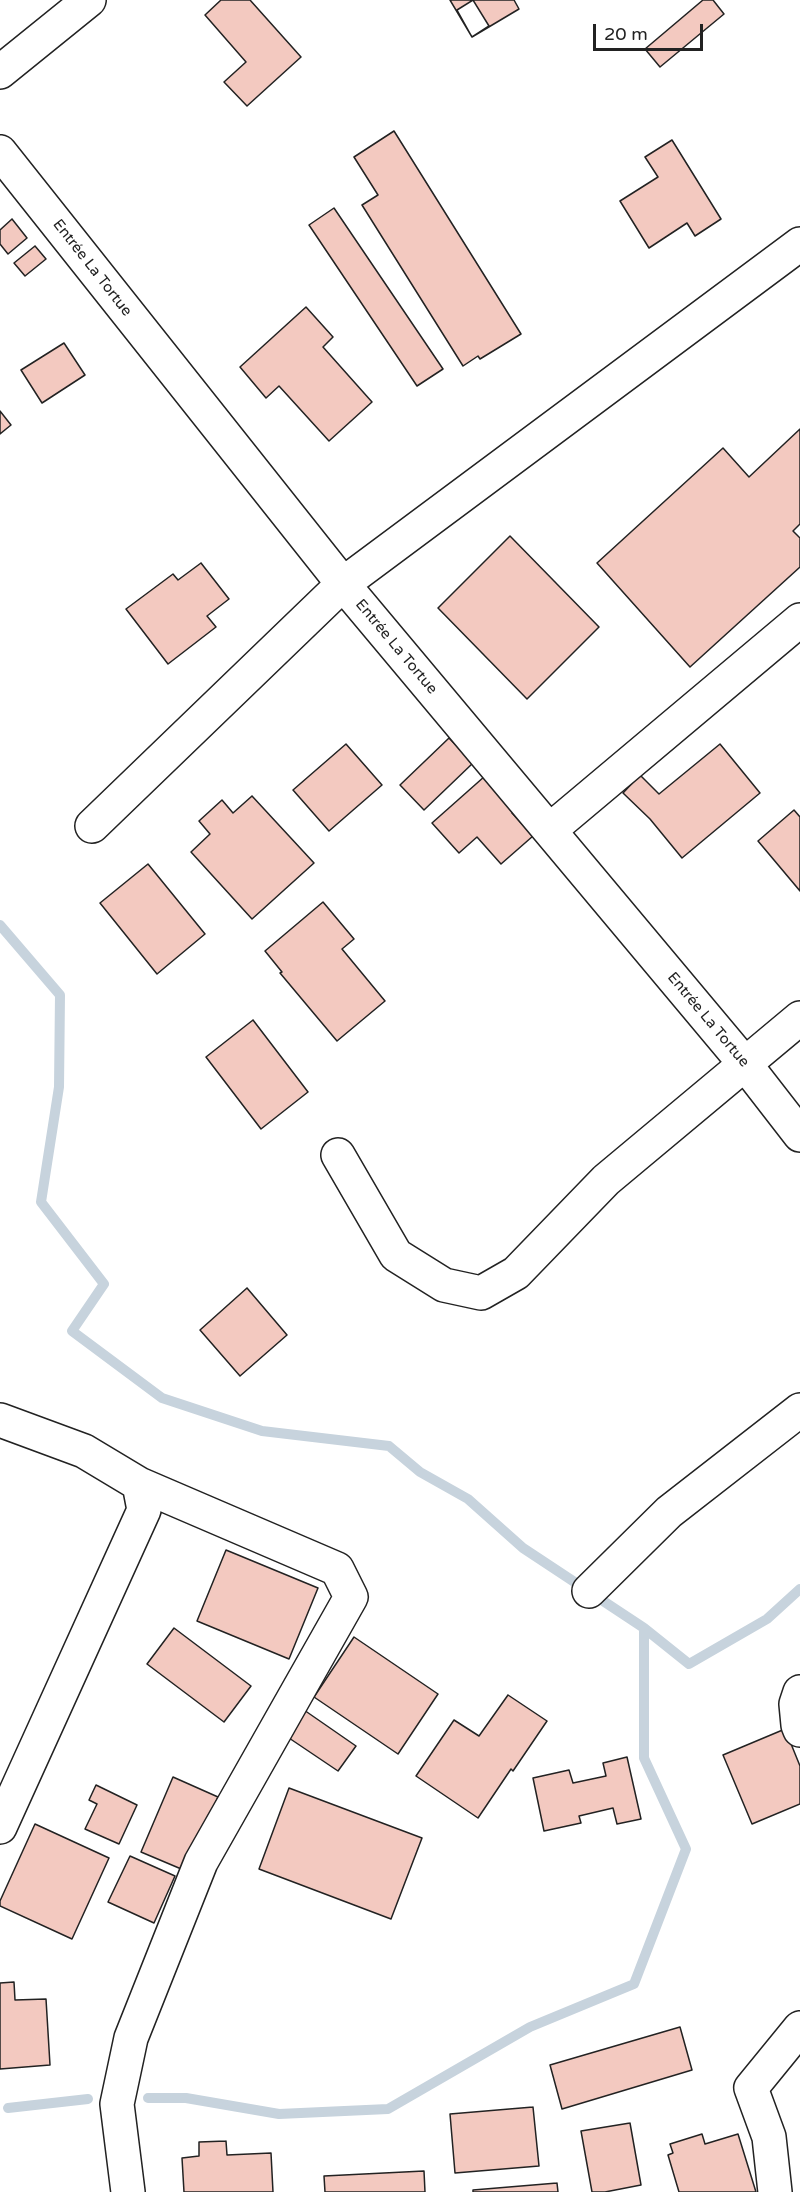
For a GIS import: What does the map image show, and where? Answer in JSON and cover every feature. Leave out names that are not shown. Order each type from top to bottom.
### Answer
[{"type":"main road","points":[[0,72],[89,0]]},
{"type":"main road","name":"Entrée La Tortue","points":[[0,152],[343,584],[745,1064],[800,1135]]},
{"type":"main road","points":[[92,826],[343,584],[795,255]]},
{"type":"main road","points":[[550,830],[800,620]]},
{"type":"main road","points":[[338,1155],[396,1255],[444,1285],[481,1293],[516,1274],[606,1180],[800,1018]]},
{"type":"main road","points":[[590,1591],[669,1512],[800,1410]]},
{"type":"main road","points":[[0,1420],[84,1451],[139,1484],[337,1569],[351,1597],[201,1862],[130,2038],[117,2104],[128,2192]]},
{"type":"main road","points":[[0,1827],[144,1510],[139,1484]]},
{"type":"main road","points":[[800,1692],[796,1704],[800,1730]]},
{"type":"main road","points":[[775,2192],[769,2137],[751,2088],[800,2028]]},
{"type":"building","points":[[221,0],[250,0],[301,57],[247,106],[224,82],[246,62],[205,15]]},
{"type":"building","points":[[450,0],[473,0],[489,26],[472,37]]},
{"type":"building","points":[[473,0],[514,0],[519,9],[472,37],[457,10]]},
{"type":"building","points":[[703,0],[713,0],[724,14],[660,67],[645,49]]},
{"type":"building","points":[[394,131],[521,334],[480,359],[478,356],[463,366],[362,205],[378,195],[354,157]]},
{"type":"building","points":[[672,140],[721,219],[695,236],[687,223],[649,248],[620,201],[658,177],[645,157]]},
{"type":"building","points":[[334,208],[443,369],[417,386],[309,225]]},
{"type":"building","points":[[12,219],[27,238],[8,254],[0,244],[0,230]]},
{"type":"building","points":[[35,246],[46,259],[25,276],[14,263]]},
{"type":"building","points":[[306,307],[333,337],[323,347],[372,402],[329,441],[279,386],[266,398],[240,367]]},
{"type":"building","points":[[64,343],[85,375],[42,403],[21,370]]},
{"type":"building","points":[[0,411],[11,425],[0,434]]},
{"type":"building","points":[[800,429],[800,524],[793,531],[800,538],[800,567],[690,667],[597,563],[723,448],[749,477]]},
{"type":"building","points":[[510,536],[599,627],[527,699],[438,608]]},
{"type":"building","points":[[201,563],[229,599],[207,616],[216,627],[168,664],[126,609],[173,574],[178,580]]},
{"type":"building","points":[[449,738],[473,763],[424,810],[400,785]]},
{"type":"building","points":[[346,744],[382,785],[329,831],[293,790]]},
{"type":"building","points":[[720,744],[760,793],[682,858],[650,819],[623,793],[640,775],[659,794]]},
{"type":"building","points":[[485,776],[515,810],[512,813],[533,836],[501,864],[477,837],[459,853],[432,823]]},
{"type":"building","points":[[252,796],[314,863],[252,919],[191,852],[210,834],[199,821],[222,800],[233,813]]},
{"type":"building","points":[[794,810],[800,817],[800,891],[758,841]]},
{"type":"building","points":[[148,864],[205,934],[157,974],[100,903]]},
{"type":"building","points":[[323,902],[354,939],[342,949],[385,1001],[337,1041],[280,973],[282,972],[265,951]]},
{"type":"building","points":[[253,1020],[308,1092],[261,1129],[206,1057]]},
{"type":"building","points":[[247,1288],[287,1335],[240,1376],[200,1330]]},
{"type":"building","points":[[226,1550],[318,1588],[289,1659],[197,1621]]},
{"type":"building","points":[[174,1628],[251,1686],[224,1722],[147,1664]]},
{"type":"building","points":[[354,1637],[438,1694],[398,1754],[314,1697]]},
{"type":"building","points":[[508,1695],[547,1721],[478,1818],[416,1776],[454,1720],[479,1736]]},
{"type":"building","points":[[304,1710],[356,1746],[338,1771],[286,1736]]},
{"type":"building","points":[[785,1729],[800,1766],[800,1804],[752,1824],[723,1755]]},
{"type":"building","points":[[627,1757],[641,1819],[617,1824],[613,1808],[579,1816],[581,1823],[544,1831],[533,1778],[569,1770],[573,1783],[606,1776],[603,1763]]},
{"type":"building","points":[[173,1777],[218,1797],[186,1871],[141,1852]]},
{"type":"building","points":[[96,1785],[137,1805],[119,1844],[85,1829],[97,1804],[89,1800]]},
{"type":"building","points":[[289,1788],[422,1838],[391,1919],[259,1869]]},
{"type":"building","points":[[35,1824],[109,1858],[72,1939],[0,1906],[0,1901]]},
{"type":"building","points":[[130,1856],[175,1876],[154,1923],[108,1902]]},
{"type":"building","points":[[14,1982],[15,2000],[46,1999],[50,2065],[0,2069],[0,1983]]},
{"type":"building","points":[[680,2027],[692,2070],[562,2109],[550,2065]]},
{"type":"building","points":[[533,2107],[539,2166],[455,2173],[450,2114]]},
{"type":"building","points":[[630,2123],[641,2185],[605,2192],[592,2192],[581,2131]]},
{"type":"building","points":[[702,2134],[705,2144],[738,2134],[756,2192],[679,2192],[668,2155],[673,2153],[670,2144]]},
{"type":"building","points":[[226,2141],[227,2155],[271,2153],[273,2192],[184,2192],[182,2158],[199,2156],[199,2142]]},
{"type":"building","points":[[424,2171],[425,2192],[325,2192],[324,2176]]},
{"type":"building","points":[[557,2183],[558,2192],[473,2192],[473,2190]]},
{"type":"waterway","points":[[0,925],[60,995],[59,1087],[41,1202],[104,1284],[72,1331],[162,1398],[262,1431],[389,1446],[420,1472],[468,1499],[523,1548],[644,1628],[689,1664],[767,1619],[800,1589]]},
{"type":"waterway","points":[[148,2098],[186,2098],[279,2114],[388,2109],[530,2027],[634,1984],[686,1849],[644,1758],[644,1628]]},
{"type":"waterway","points":[[8,2108],[88,2099]]}]
